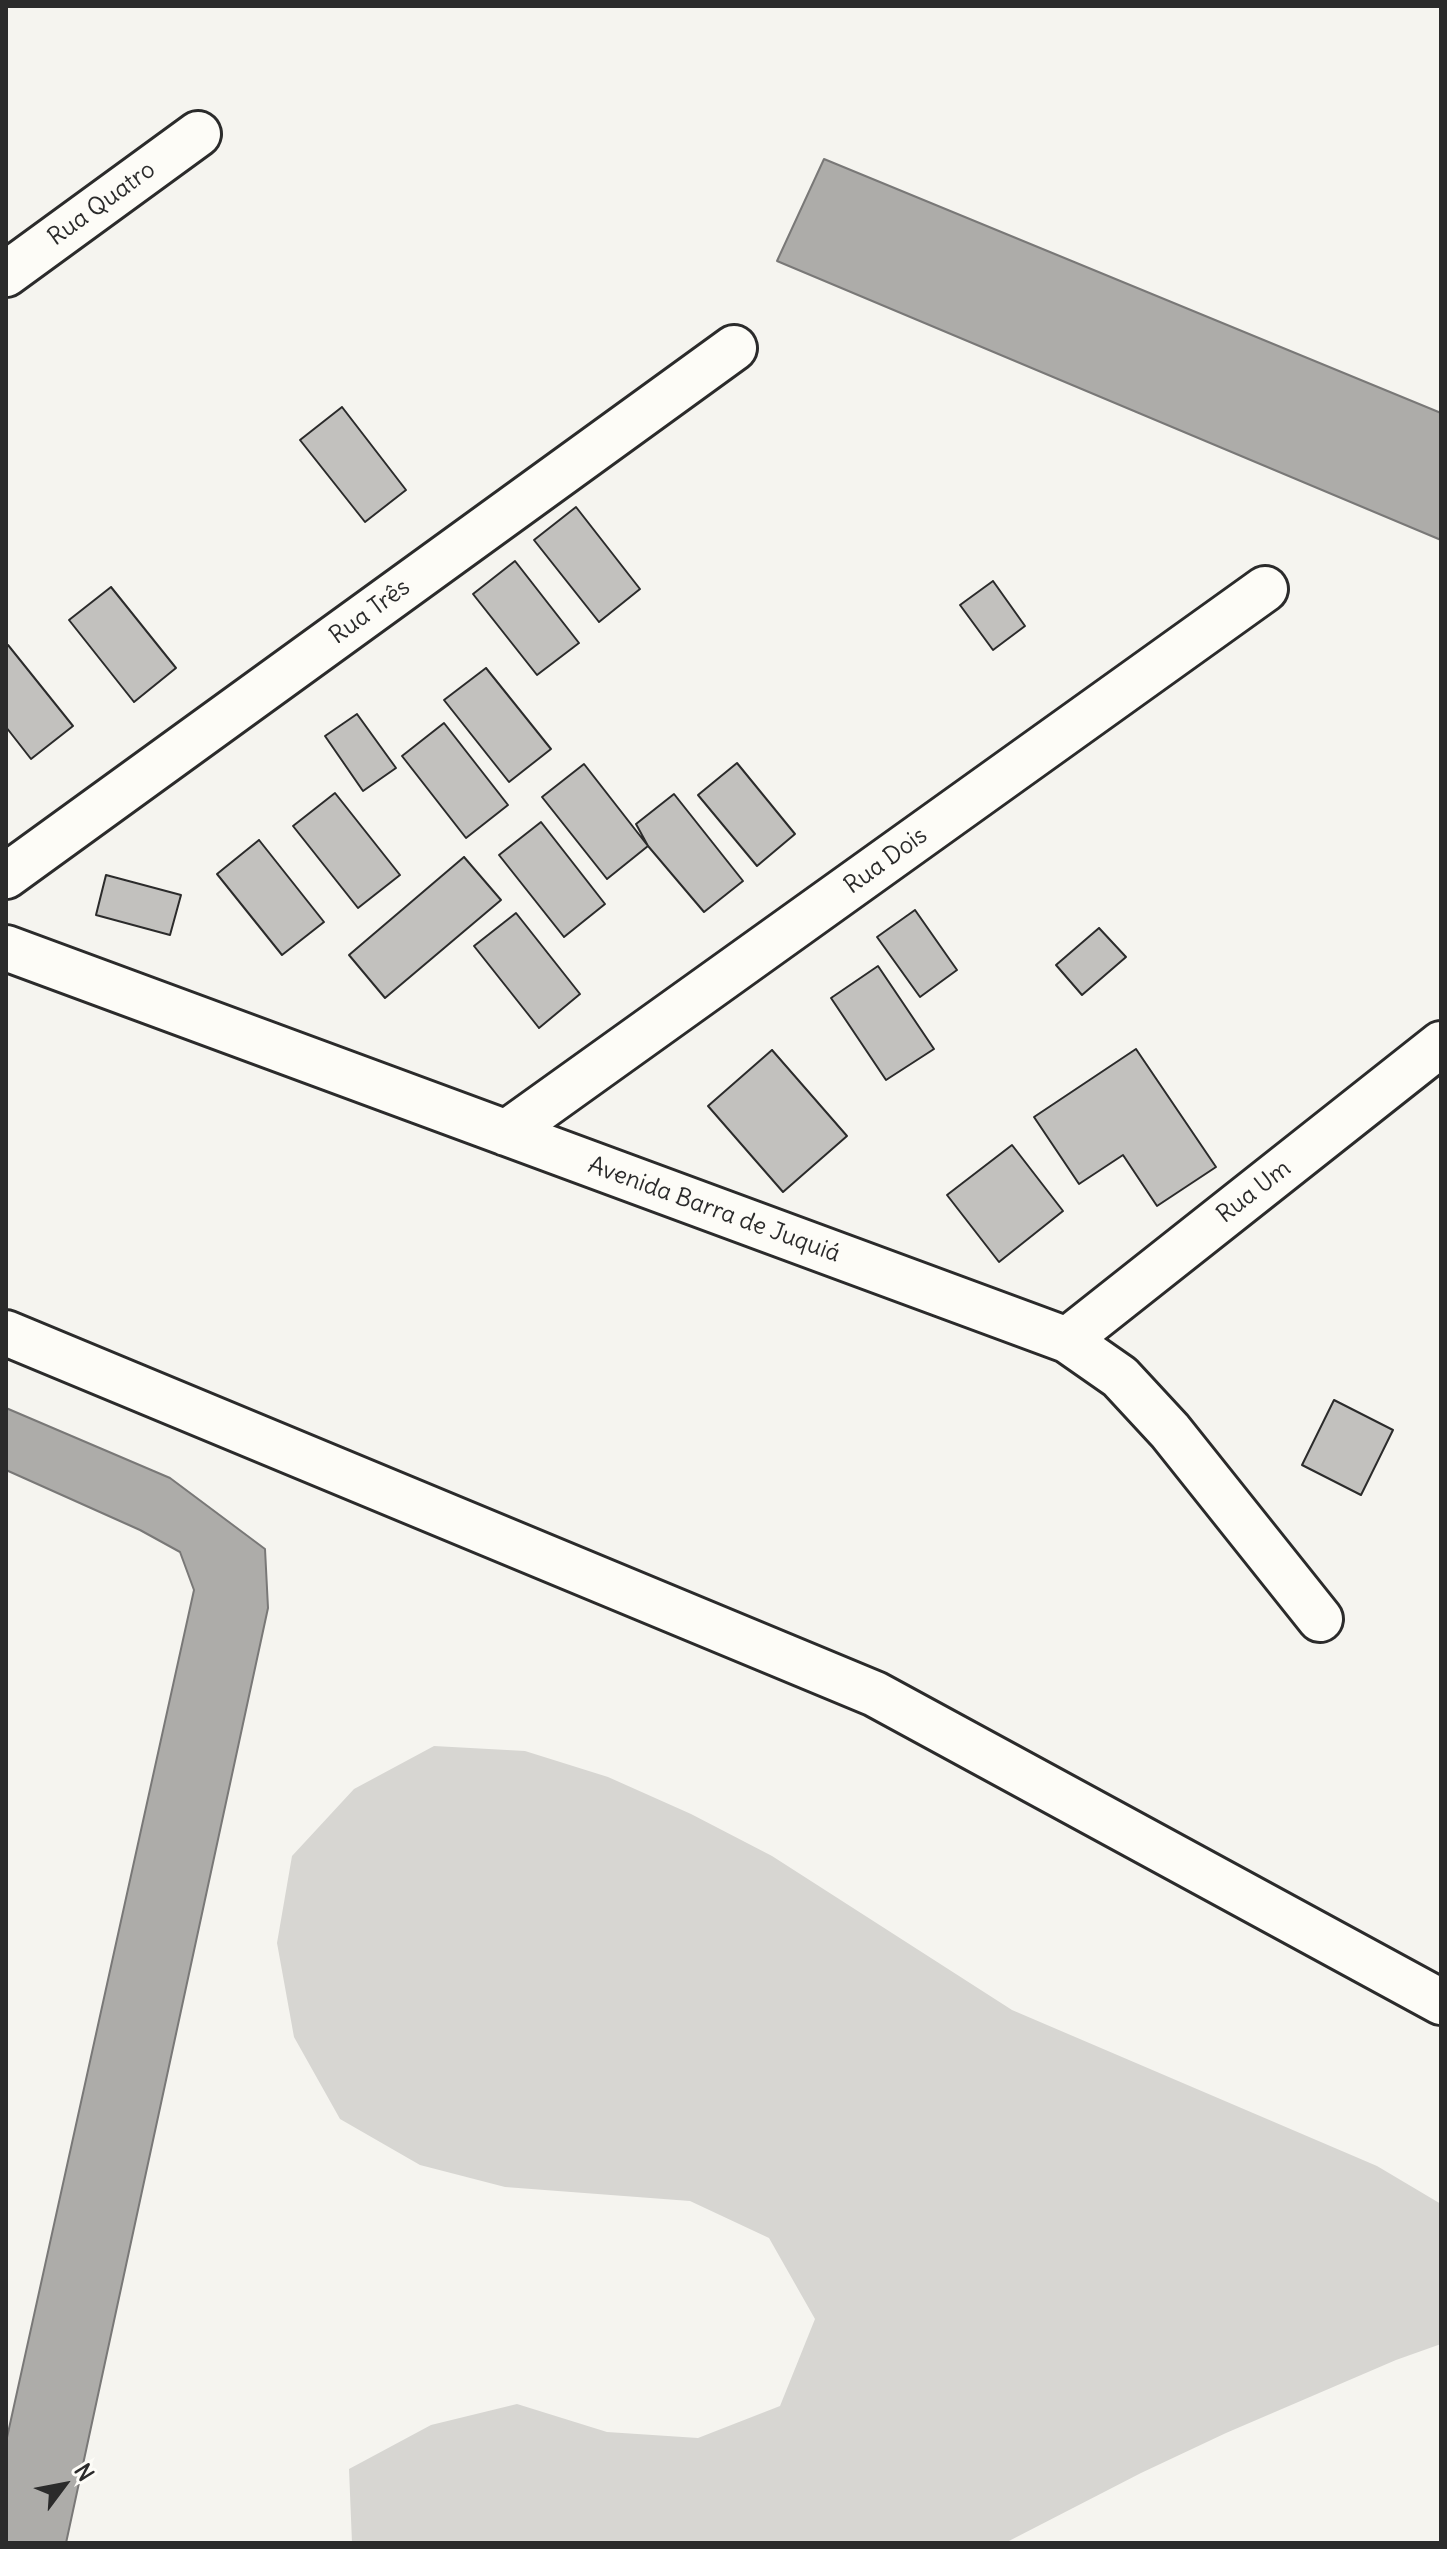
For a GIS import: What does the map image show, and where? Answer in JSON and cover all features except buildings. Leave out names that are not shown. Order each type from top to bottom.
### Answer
[{"type":"street","name":"Rua Quatro","points":[[6,274],[198,134]]},
{"type":"street","name":"Rua Três","points":[[6,876],[734,348]]},
{"type":"street","name":"Rua Dois","points":[[506,1133],[1265,589]]},
{"type":"street","name":"Avenida Barra de Juquiá","points":[[6,948],[1067,1340],[1120,1377],[1170,1431],[1320,1619]]},
{"type":"street","name":"Rua Um","points":[[1067,1340],[1441,1044]]},
{"type":"street","points":[[6,1333],[875,1694],[1441,2002]]},
{"type":"shaded area","points":[[824,159],[1441,413],[1441,540],[777,261]]},
{"type":"shaded area","points":[[6,1408],[170,1478],[265,1549],[268,1608],[66,2543],[6,2543],[6,2442],[194,1590],[180,1552],[140,1530],[6,1470]]},
{"type":"shaded area","points":[[434,1746],[525,1751],[608,1777],[691,1814],[772,1856],[1012,2010],[1377,2166],[1441,2204],[1441,2344],[1396,2360],[1226,2433],[1005,2543],[352,2543],[349,2469],[431,2425],[517,2404],[607,2432],[698,2438],[780,2406],[815,2319],[769,2238],[690,2201],[505,2187],[420,2165],[340,2119],[294,2037],[277,1943],[292,1856],[354,1789]]}]
